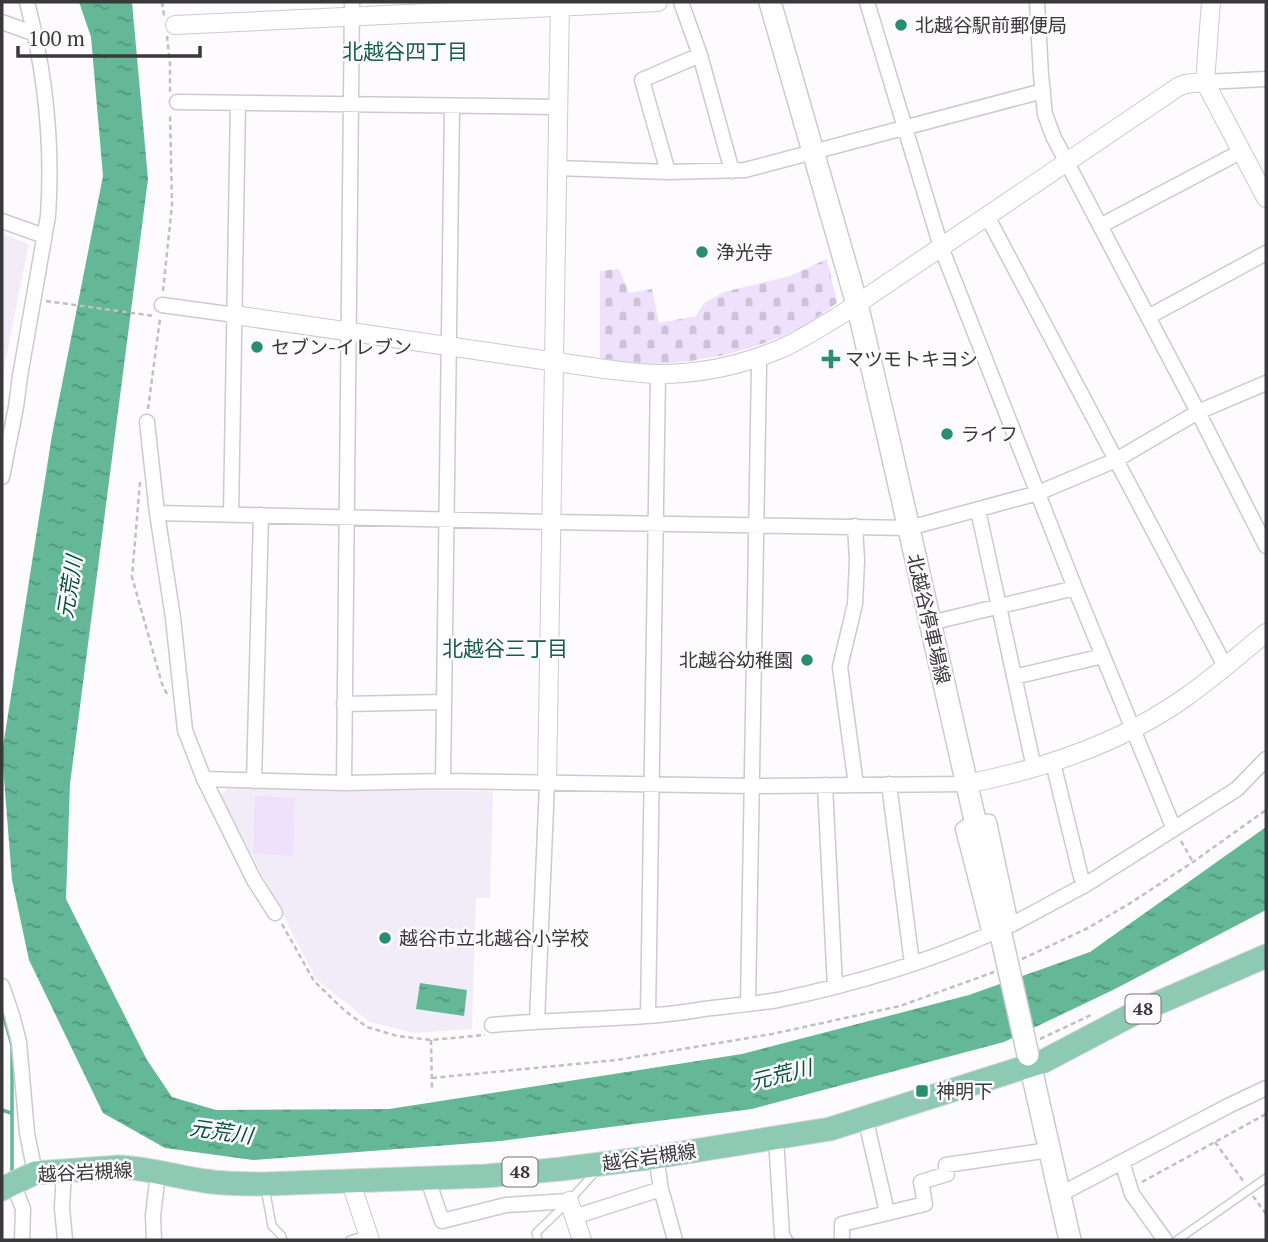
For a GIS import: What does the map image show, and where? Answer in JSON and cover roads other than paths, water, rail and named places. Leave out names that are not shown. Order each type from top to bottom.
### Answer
[{"type":"main road","name":"北越谷停車場線","points":[[770,2],[857,304],[966,784],[1031,1054],[1070,1240]]},
{"type":"main road","name":"越谷岩槻線","points":[[6,1185],[35,1173],[132,1167],[230,1184],[485,1175],[656,1157],[830,1129],[1031,1054],[1058,1054],[1137,1012],[1264,964]]},
{"type":"street","points":[[2,477],[16,407],[49,196],[49,148],[35,34],[27,2]]},
{"type":"street","points":[[170,26],[352,9],[659,2]]},
{"type":"street","points":[[681,2],[700,55],[732,171]]},
{"type":"street","points":[[867,2],[941,247],[1075,588],[1177,835]]},
{"type":"street","points":[[1037,2],[1045,114],[1053,136],[1266,546]]},
{"type":"street","points":[[1210,2],[1205,82],[1266,198]]},
{"type":"street","points":[[537,1021],[547,783],[560,4]]},
{"type":"street","points":[[344,783],[352,9]]},
{"type":"street","points":[[2,22],[35,34]]},
{"type":"street","points":[[668,172],[642,80],[700,55]]},
{"type":"street","points":[[160,311],[235,315],[606,369],[657,374],[712,369],[757,357],[806,336],[1178,87],[1205,82],[1266,79]]},
{"type":"street","points":[[557,168],[668,172],[745,170],[1043,91]]},
{"type":"street","points":[[177,102],[558,107]]},
{"type":"street","points":[[231,515],[238,103]]},
{"type":"street","points":[[443,781],[452,106]]},
{"type":"street","points":[[1100,226],[1242,151]]},
{"type":"street","points":[[987,216],[1225,666]]},
{"type":"street","points":[[2,221],[44,236]]},
{"type":"street","points":[[1148,317],[1266,253]]},
{"type":"street","points":[[748,1004],[757,526],[757,357]]},
{"type":"street","points":[[648,1016],[657,374]]},
{"type":"street","points":[[157,513],[909,528],[1038,493],[1116,460],[1198,412],[1266,383]]},
{"type":"street","points":[[147,422],[173,618],[184,730],[204,779],[254,880],[275,913]]},
{"type":"street","points":[[978,510],[1034,768]]},
{"type":"street","points":[[254,781],[261,515]]},
{"type":"street","points":[[855,526],[855,604],[841,667],[856,785]]},
{"type":"street","points":[[930,623],[1075,588]]},
{"type":"street","points":[[204,779],[344,783],[443,781],[752,786],[966,784],[1053,762],[1095,747],[1134,728],[1184,698],[1266,633]]},
{"type":"street","points":[[1014,677],[1103,656]]},
{"type":"street","points":[[344,704],[444,702]]},
{"type":"street","points":[[492,1030],[537,1021],[648,1016],[776,1000],[835,987],[959,948],[990,934],[963,829],[975,821],[989,822],[1011,925],[1177,835],[1237,789],[1266,759]]},
{"type":"street","points":[[1053,762],[1085,885]]},
{"type":"street","points":[[825,785],[835,987]]},
{"type":"street","points":[[889,785],[912,964]]},
{"type":"street","points":[[2,986],[7,1013],[19,1042],[27,1133],[35,1173]]},
{"type":"street","points":[[1059,1195],[1266,1088]]},
{"type":"street","points":[[865,1117],[887,1212]]},
{"type":"street","points":[[776,1138],[782,1235],[785,1240]]},
{"type":"street","points":[[842,1240],[842,1224],[925,1204],[921,1182],[947,1174],[946,1165],[1049,1150]]},
{"type":"street","points":[[656,1157],[661,1189],[675,1240]]},
{"type":"street","points":[[1122,1162],[1132,1194],[1164,1240]]},
{"type":"street","points":[[64,1171],[62,1208],[65,1240]]},
{"type":"street","points":[[154,1240],[153,1216],[158,1173]]},
{"type":"street","points":[[427,1177],[442,1221],[506,1205],[572,1209],[661,1189]]},
{"type":"street","points":[[350,1180],[369,1237]]},
{"type":"street","points":[[6,1185],[23,1209],[22,1240]]},
{"type":"street","points":[[572,1209],[582,1240]]},
{"type":"lane","points":[[538,1240],[536,1233],[572,1209],[602,1164]]},
{"type":"lane","points":[[1177,1240],[1266,1178]]},
{"type":"lane","points":[[265,1184],[272,1226],[283,1240]]},
{"type":"lane","points":[[350,1240],[369,1237]]},
{"type":"water","name":"元荒川","points":[[79,2],[132,2],[148,179],[70,784],[66,899],[147,1060],[172,1097],[216,1110],[389,1109],[742,1054],[969,995],[1090,952],[1266,827],[1266,910],[1113,990],[1004,1042],[752,1109],[501,1141],[253,1160],[165,1148],[103,1113],[29,960],[12,880],[2,753],[52,435],[103,176],[91,37]]},
{"type":"water","points":[[420,983],[467,990],[464,1016],[416,1009]]},
{"type":"waterway","points":[[2,1011],[12,1045],[12,1171]]},
{"type":"waterway","points":[[2,1110],[11,1113]]},
{"type":"place","name":"北越谷駅前郵便局","points":[[901,25]]},
{"type":"place","name":"浄光寺","points":[[702,252]]},
{"type":"place","name":"セブン-イレブン","points":[[257,347]]},
{"type":"place","name":"マツモトキヨシ","points":[[831,359]]},
{"type":"place","name":"ライフ","points":[[947,434]]},
{"type":"place","name":"北越谷幼稚園","points":[[807,660]]},
{"type":"place","name":"越谷市立北越谷小学校","points":[[385,938]]},
{"type":"place","name":"神明下","points":[[922,1091]]},
{"type":"district","name":"北越谷四丁目","points":[[405,52]]},
{"type":"district","name":"北越谷三丁目","points":[[505,649]]}]
